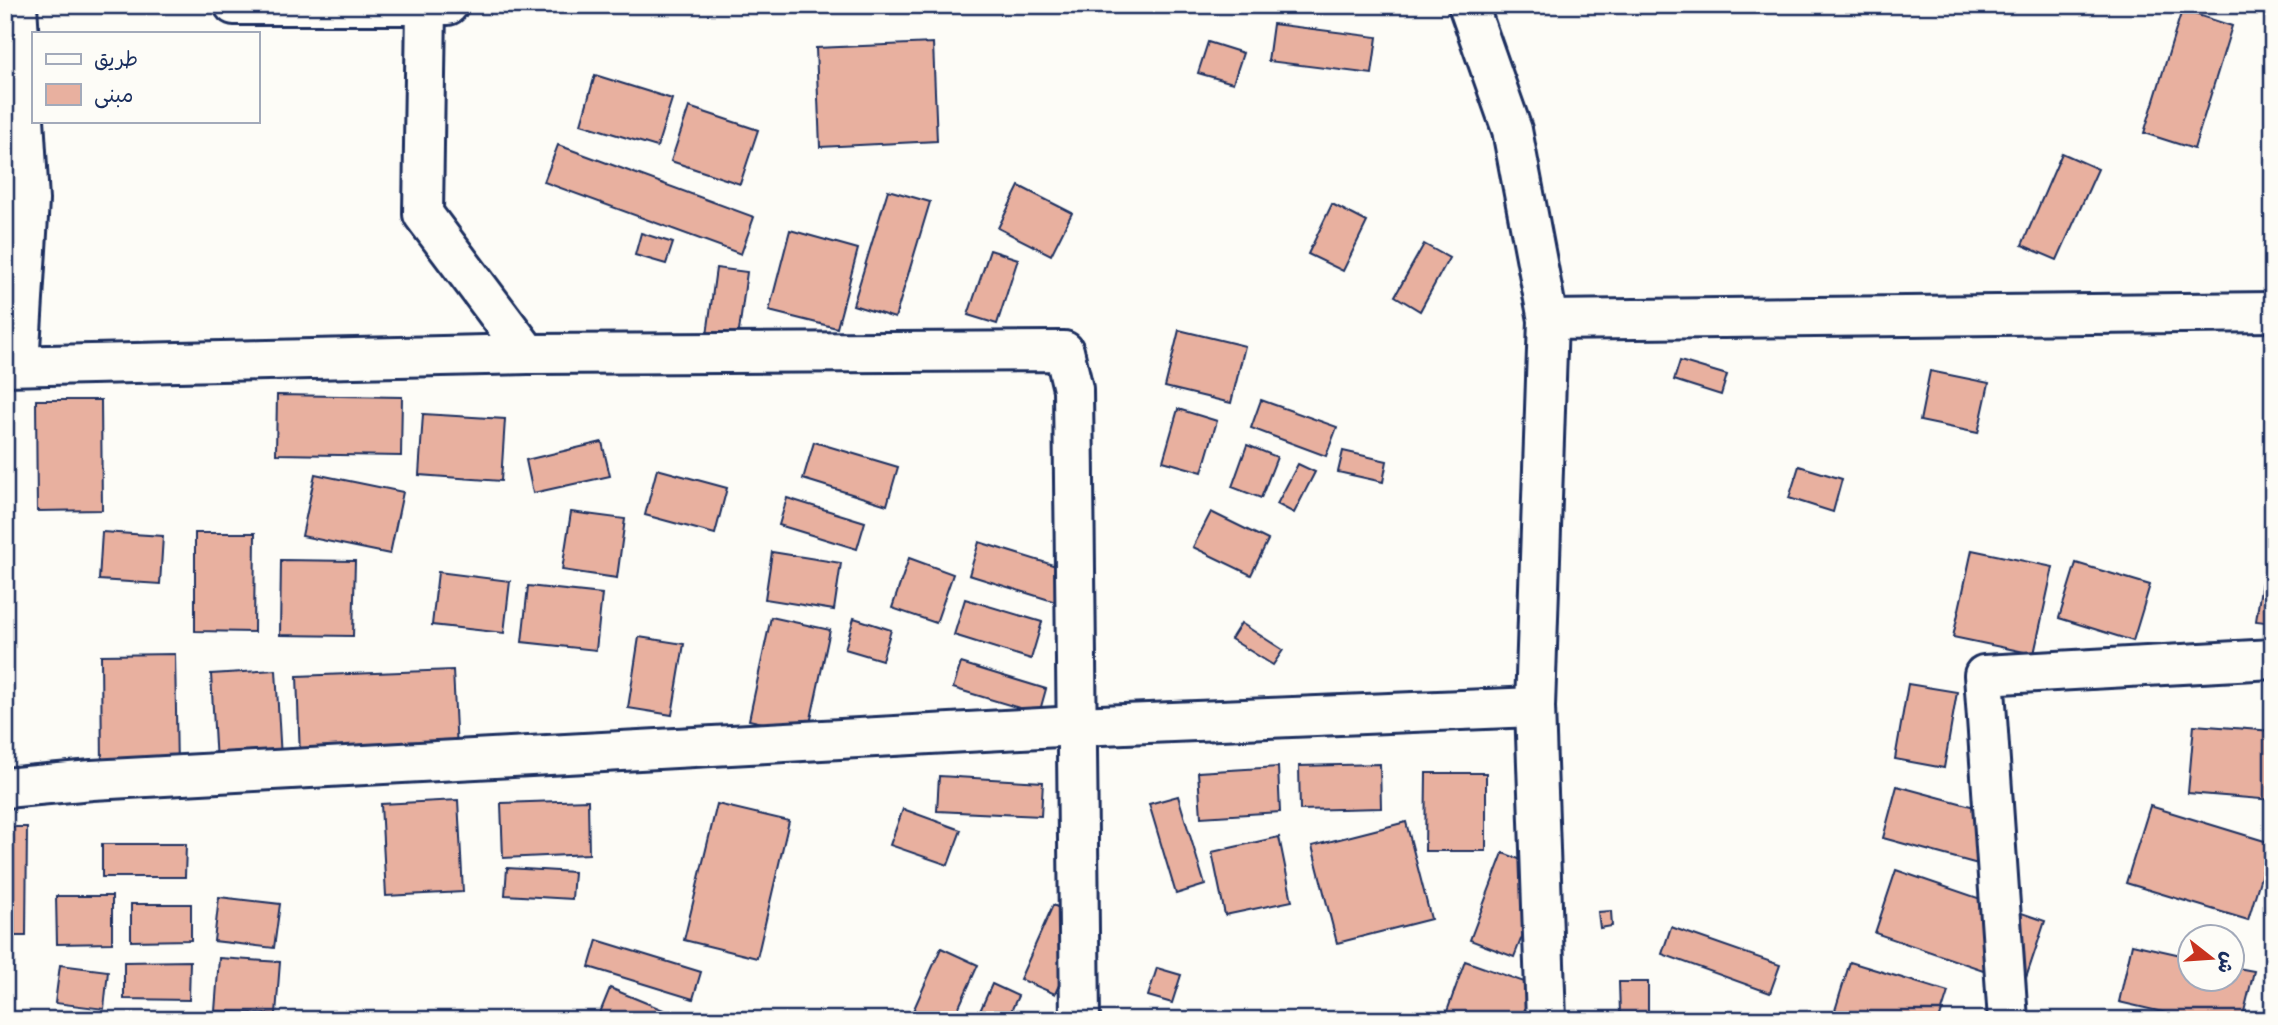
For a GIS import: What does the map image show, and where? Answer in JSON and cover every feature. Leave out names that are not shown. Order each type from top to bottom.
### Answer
[{"type":"street","points":[[17,5],[29,200],[12,365],[528,354],[1064,351],[1073,389],[1080,1020]]},
{"type":"street","points":[[234,5],[449,5]]},
{"type":"street","points":[[1468,5],[1512,130],[1548,320],[1535,707],[1546,1020]]},
{"type":"street","points":[[426,6],[423,214],[528,354]]},
{"type":"street","points":[[1548,320],[2273,312]]},
{"type":"street","points":[[2008,1020],[1984,675],[2273,659]]},
{"type":"street","points":[[5,788],[92,780],[1077,726],[1535,707]]},
{"type":"building","points":[[2182,10],[2232,26],[2194,149],[2144,133]]},
{"type":"building","points":[[1273,24],[1377,37],[1372,74],[1268,61]]},
{"type":"building","points":[[1208,42],[1243,53],[1233,83],[1198,73]]},
{"type":"building","points":[[933,43],[937,141],[820,147],[816,48]]},
{"type":"building","points":[[595,75],[672,99],[657,147],[581,124]]},
{"type":"building","points":[[689,107],[758,130],[740,184],[671,161]]},
{"type":"building","points":[[558,145],[754,217],[741,254],[544,182]]},
{"type":"building","points":[[2062,153],[2098,169],[2057,260],[2022,245]]},
{"type":"building","points":[[1019,186],[1072,213],[1051,255],[998,228]]},
{"type":"building","points":[[888,190],[930,202],[895,318],[853,305]]},
{"type":"building","points":[[1332,204],[1367,222],[1343,271],[1308,254]]},
{"type":"building","points":[[790,230],[858,249],[837,328],[769,311]]},
{"type":"building","points":[[641,233],[673,243],[666,264],[635,255]]},
{"type":"building","points":[[1424,244],[1449,258],[1420,311],[1395,296]]},
{"type":"building","points":[[990,250],[1018,259],[997,324],[968,315]]},
{"type":"building","points":[[716,268],[747,272],[738,339],[707,335]]},
{"type":"building","points":[[1179,330],[1245,346],[1231,403],[1165,387]]},
{"type":"building","points":[[1680,361],[1727,375],[1721,395],[1674,380]]},
{"type":"building","points":[[1930,371],[1989,383],[1978,433],[1920,421]]},
{"type":"building","points":[[277,395],[402,397],[401,456],[276,454]]},
{"type":"building","points":[[36,400],[101,400],[102,510],[37,511]]},
{"type":"building","points":[[1261,400],[1337,427],[1326,456],[1251,428]]},
{"type":"building","points":[[1178,409],[1217,421],[1202,472],[1163,461]]},
{"type":"building","points":[[423,414],[505,419],[501,481],[419,475]]},
{"type":"building","points":[[602,442],[610,476],[533,493],[526,460]]},
{"type":"building","points":[[814,442],[898,467],[887,505],[803,479]]},
{"type":"building","points":[[1247,445],[1277,457],[1261,498],[1232,487]]},
{"type":"building","points":[[1343,451],[1387,461],[1383,482],[1338,472]]},
{"type":"building","points":[[1298,464],[1315,472],[1294,513],[1277,504]]},
{"type":"building","points":[[1799,466],[1842,479],[1833,512],[1789,498]]},
{"type":"building","points":[[657,469],[727,488],[715,534],[645,515]]},
{"type":"building","points":[[315,474],[403,492],[390,554],[302,536]]},
{"type":"building","points":[[787,498],[865,522],[857,549],[779,525]]},
{"type":"building","points":[[571,512],[625,519],[617,578],[562,570]]},
{"type":"building","points":[[1211,512],[1268,540],[1251,575],[1193,547]]},
{"type":"building","points":[[102,532],[163,536],[160,584],[99,580]]},
{"type":"building","points":[[195,533],[255,533],[254,632],[195,631]]},
{"type":"building","points":[[979,542],[1069,570],[1059,603],[969,575]]},
{"type":"building","points":[[1972,550],[2053,567],[2034,654],[1953,637]]},
{"type":"building","points":[[772,552],[841,563],[834,610],[765,599]]},
{"type":"building","points":[[2266,555],[2273,556],[2273,623],[2256,621]]},
{"type":"building","points":[[909,558],[953,574],[936,623],[892,608]]},
{"type":"building","points":[[281,560],[355,561],[353,636],[280,635]]},
{"type":"building","points":[[2076,563],[2150,585],[2133,641],[2059,618]]},
{"type":"building","points":[[438,572],[510,581],[504,633],[432,625]]},
{"type":"building","points":[[528,586],[602,594],[596,650],[522,642]]},
{"type":"building","points":[[965,599],[1042,622],[1031,659],[954,635]]},
{"type":"building","points":[[771,617],[830,630],[808,733],[749,720]]},
{"type":"building","points":[[854,618],[891,630],[882,660],[845,649]]},
{"type":"building","points":[[1241,623],[1283,650],[1273,665],[1231,639]]},
{"type":"building","points":[[639,637],[684,644],[672,715],[628,708]]},
{"type":"building","points":[[175,654],[177,767],[102,768],[101,655]]},
{"type":"building","points":[[961,663],[1046,689],[1039,714],[953,688]]},
{"type":"building","points":[[276,670],[281,759],[216,763],[211,674]]},
{"type":"building","points":[[453,670],[457,750],[300,757],[297,676]]},
{"type":"building","points":[[1908,684],[1957,692],[1944,768],[1895,759]]},
{"type":"building","points":[[2194,725],[2273,731],[2273,800],[2188,793]]},
{"type":"building","points":[[1380,764],[1381,808],[1300,810],[1299,766]]},
{"type":"building","points":[[1278,767],[1280,812],[1201,817],[1198,772]]},
{"type":"building","points":[[1426,773],[1486,773],[1486,851],[1425,851]]},
{"type":"building","points":[[939,776],[1043,782],[1041,816],[937,811]]},
{"type":"building","points":[[1897,786],[1993,812],[1978,864],[1883,838]]},
{"type":"building","points":[[1178,796],[1205,885],[1176,894],[1149,804]]},
{"type":"building","points":[[458,800],[463,892],[386,896],[381,804]]},
{"type":"building","points":[[588,800],[589,854],[503,858],[501,803]]},
{"type":"building","points":[[717,804],[789,821],[757,958],[684,940]]},
{"type":"building","points":[[2150,806],[2271,843],[2248,920],[2126,883]]},
{"type":"building","points":[[903,809],[961,830],[948,865],[890,845]]},
{"type":"building","points":[[1406,822],[1431,919],[1337,943],[1312,846]]},
{"type":"building","points":[[5,827],[27,827],[26,936],[5,936]]},
{"type":"building","points":[[1279,837],[1292,901],[1225,915],[1212,852]]},
{"type":"building","points":[[102,844],[186,844],[185,877],[102,877]]},
{"type":"building","points":[[1503,853],[1548,870],[1514,957],[1470,940]]},
{"type":"building","points":[[507,868],[574,872],[572,899],[505,895]]},
{"type":"building","points":[[1896,870],[2045,921],[2024,984],[1875,933]]},
{"type":"building","points":[[56,896],[112,896],[112,943],[57,944]]},
{"type":"building","points":[[219,897],[280,904],[274,948],[214,941]]},
{"type":"building","points":[[131,904],[191,904],[191,940],[131,941]]},
{"type":"building","points":[[1053,905],[1087,921],[1055,994],[1020,979]]},
{"type":"building","points":[[1611,911],[1612,926],[1600,928],[1598,912]]},
{"type":"building","points":[[1671,927],[1780,965],[1770,993],[1662,954]]},
{"type":"building","points":[[597,940],[701,972],[693,999],[589,967]]},
{"type":"building","points":[[2132,944],[2176,954],[2176,993],[2246,993],[2246,970],[2254,971],[2242,1020],[2197,1020],[2119,1002]]},
{"type":"building","points":[[941,948],[978,965],[953,1020],[909,1020]]},
{"type":"building","points":[[219,958],[280,962],[276,1014],[215,1011]]},
{"type":"building","points":[[190,961],[189,1000],[124,999],[124,962]]},
{"type":"building","points":[[1465,961],[1544,989],[1533,1020],[1444,1020]]},
{"type":"building","points":[[1850,962],[1948,992],[1939,1020],[1832,1020]]},
{"type":"building","points":[[60,965],[108,971],[104,1009],[55,1003]]},
{"type":"building","points":[[1157,968],[1181,975],[1172,1003],[1148,996]]},
{"type":"building","points":[[1619,982],[1648,982],[1648,1013],[1620,1013]]},
{"type":"building","points":[[992,984],[1018,996],[1007,1020],[976,1020]]},
{"type":"building","points":[[610,988],[678,1016],[676,1020],[597,1020]]}]
